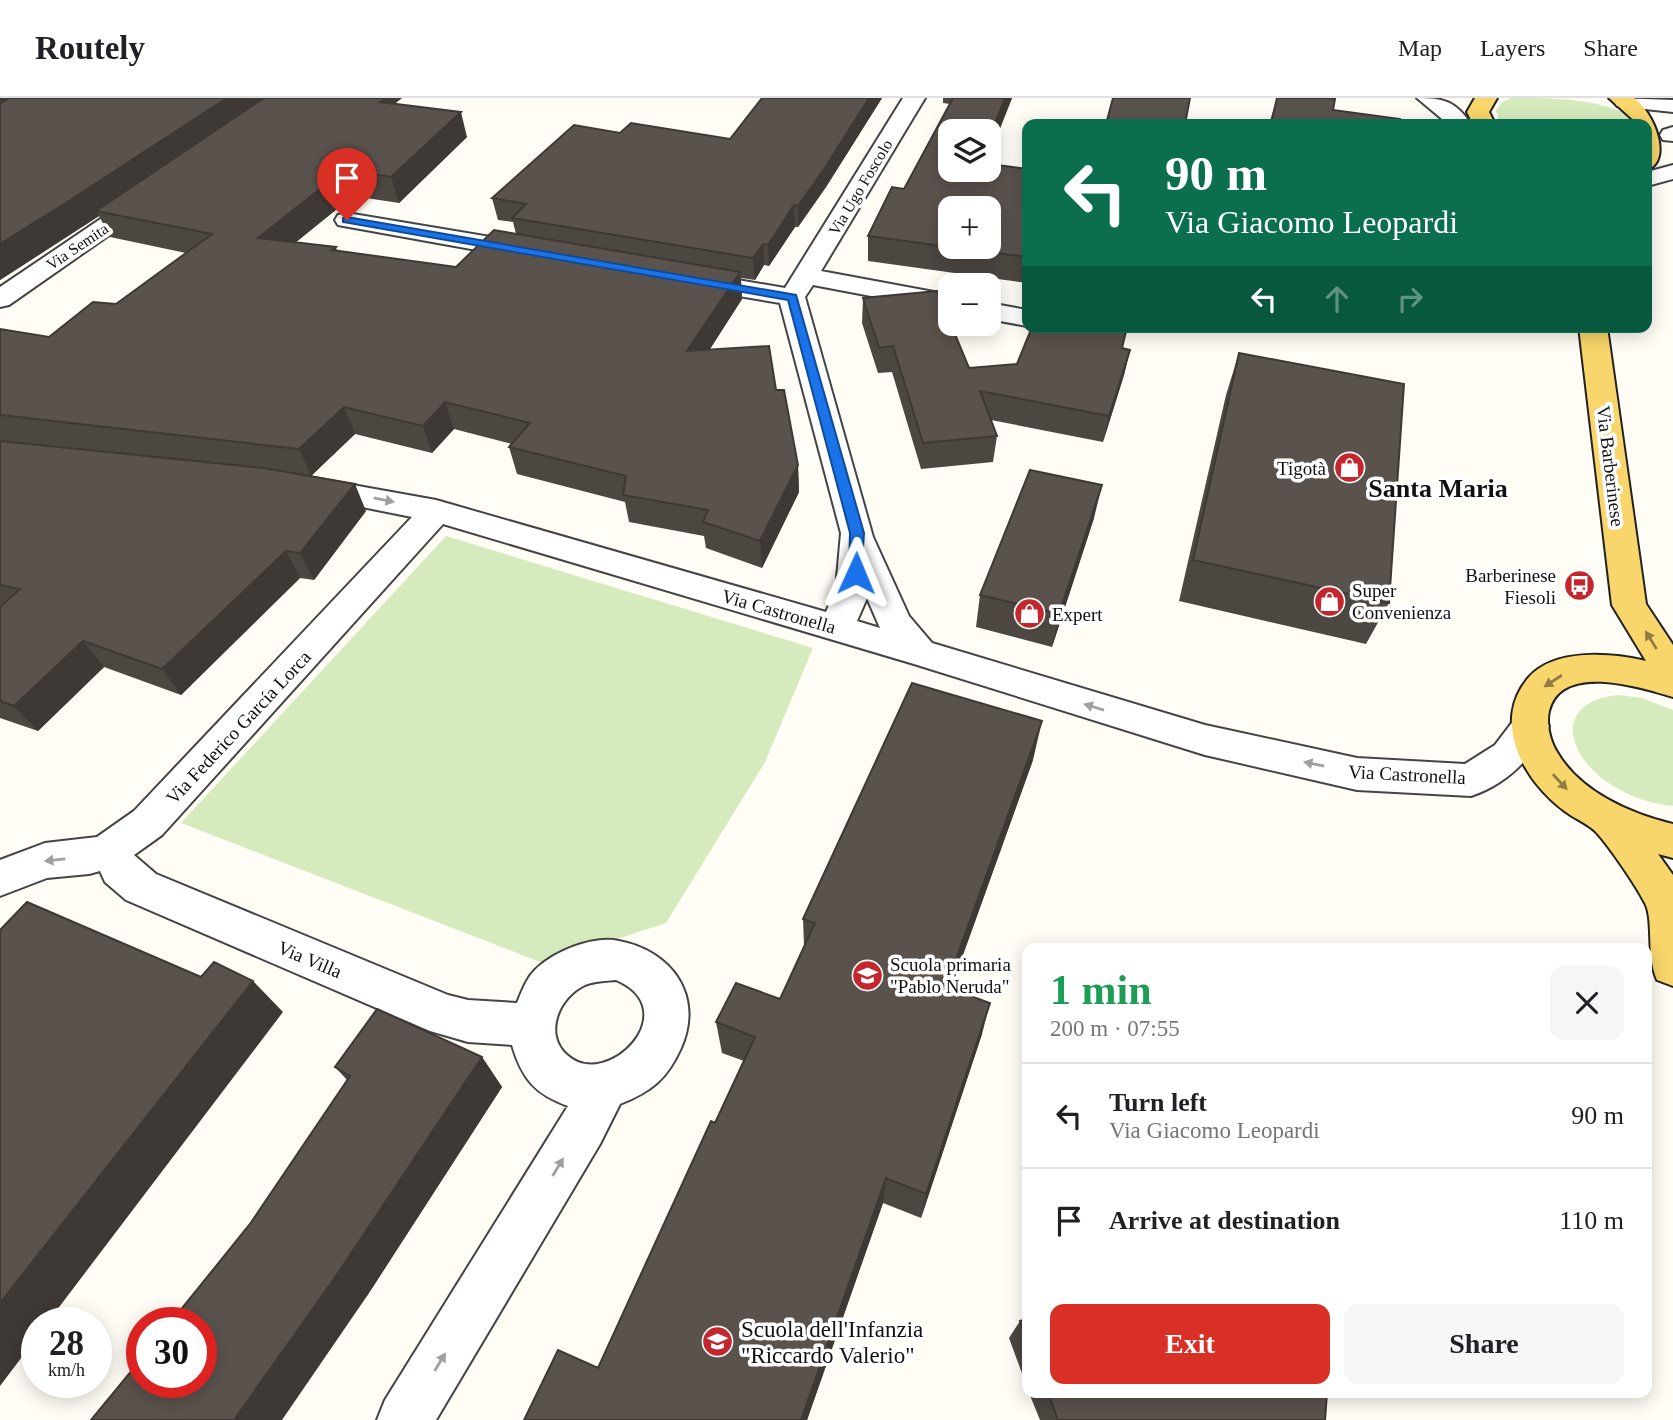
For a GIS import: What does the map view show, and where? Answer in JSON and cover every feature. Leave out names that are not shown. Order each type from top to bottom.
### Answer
[{"type":"main road","points":[[1620,99],[1658,119],[1672,135],[1672,145],[1668,153],[1652,161]]},
{"type":"main road","name":"Via Barberinese","points":[[1594,333],[1629,605],[1673,675]]},
{"type":"main road","name":"Via Barberinese","points":[[1605,668],[1629,605]]},
{"type":"main road","points":[[1673,683],[1641,672],[1605,668],[1572,671],[1550,681],[1535,698],[1529,715],[1540,757],[1556,779],[1578,799],[1611,821],[1673,841]]},
{"type":"main road","points":[[1611,821],[1670,895],[1673,966]]},
{"type":"street","name":"Via Ugo Foscolo","points":[[799,286],[914,98]]},
{"type":"street","points":[[1428,98],[1448,111],[1477,115]]},
{"type":"street","points":[[1448,98],[1477,115]]},
{"type":"street","points":[[1620,99],[1673,106]]},
{"type":"street","points":[[1652,178],[1673,172]]},
{"type":"street","name":"Via Semita","points":[[0,299],[169,183]]},
{"type":"street","points":[[347,220],[550,255]]},
{"type":"street","points":[[671,276],[799,286],[938,302]]},
{"type":"street","points":[[799,286],[857,533],[894,622],[919,652]]},
{"type":"street","points":[[1001,313],[1022,317]]},
{"type":"street","name":"Via Castronella","points":[[278,483],[436,511],[919,652],[1205,740],[1357,774],[1471,780],[1509,756],[1530,726]]},
{"type":"street","name":"Via Federico García Lorca","points":[[0,878],[45,861],[89,857],[111,849],[148,823],[436,511]]},
{"type":"street","points":[[837,628],[853,589],[857,533]]},
{"type":"street","name":"Via Villa","points":[[111,849],[120,869],[141,887],[446,1016],[468,1021],[531,1025]]},
{"type":"street","points":[[618,960],[647,972],[661,988],[669,1011],[665,1037],[654,1056],[630,1077],[604,1087],[585,1087],[561,1081],[544,1069],[533,1047],[531,1025],[542,996],[560,977],[595,961],[618,960]]},
{"type":"street","points":[[405,1420],[583,1127],[604,1087]]},
{"type":"green space","points":[[1511,98],[1549,98],[1586,102],[1621,111],[1638,119],[1499,119],[1496,110],[1502,102]]},
{"type":"green space","points":[[446,536],[813,648],[765,762],[666,923],[543,963],[181,823]]},
{"type":"green space","points":[[1618,695],[1642,698],[1673,710],[1673,806],[1645,801],[1619,789],[1603,779],[1580,754],[1574,740],[1576,716],[1585,706],[1598,699]]},
{"type":"building","points":[[9,98],[227,98],[0,244],[0,104]]},
{"type":"building","points":[[264,98],[386,98],[380,102],[461,112],[391,177],[344,170],[258,238],[336,247],[332,250],[456,267],[494,230],[740,272],[687,351],[769,346],[776,390],[784,390],[798,465],[760,541],[703,522],[708,510],[623,495],[626,476],[509,447],[530,423],[445,402],[423,426],[344,407],[299,449],[0,415],[0,329],[49,337],[93,302],[116,304],[212,234],[96,211]]},
{"type":"building","points":[[762,98],[869,98],[798,206],[794,205],[768,245],[763,244],[753,258],[512,218],[526,204],[492,198],[574,125],[620,133],[631,123],[730,139]]},
{"type":"building","points":[[953,98],[1005,98],[997,119],[942,119]]},
{"type":"building","points":[[1113,98],[1190,98],[1186,119],[1107,119]]},
{"type":"building","points":[[1277,98],[1325,98],[1335,99],[1333,110],[1400,119],[1272,119]]},
{"type":"building","points":[[938,126],[938,182],[1001,182],[1001,166],[1022,168],[1022,256],[1001,254],[1001,196],[938,196],[938,245],[868,236],[892,187],[904,189]]},
{"type":"building","points":[[937,291],[938,336],[956,336],[969,368],[1017,364],[1030,333],[1126,333],[1122,348],[1130,350],[1109,416],[980,391],[997,436],[923,443],[893,346],[879,348],[863,298]]},
{"type":"building","points":[[1239,353],[1404,384],[1389,603],[1193,560]]},
{"type":"building","points":[[0,441],[264,468],[355,484],[300,553],[286,551],[162,669],[83,641],[14,706],[0,701],[0,607],[20,589],[0,585]]},
{"type":"building","points":[[1030,470],[1102,485],[1059,614],[980,595]]},
{"type":"building","points":[[912,683],[1042,721],[946,987],[990,1003],[926,1194],[886,1178],[801,1420],[524,1420],[558,1350],[598,1368],[711,1121],[715,1123],[755,1037],[716,1022],[736,983],[780,999],[815,923],[803,919]]},
{"type":"building","points":[[27,902],[201,977],[214,962],[253,981],[0,1303],[0,930]]},
{"type":"building","points":[[377,1009],[482,1057],[336,1276],[234,1420],[91,1420],[109,1398],[112,1398],[126,1377],[126,1398],[217,1398],[217,1307],[183,1307],[250,1224],[350,1076],[335,1067]]},
{"type":"building","points":[[1050,1398],[1327,1398],[1325,1420],[1058,1420]]},
{"type":"place","name":"Tigotà","points":[[1349,468]]},
{"type":"place","name":"Barberinese Fiesoli","points":[[1579,586]]},
{"type":"place","name":"Super Convenienza","points":[[1329,601]]},
{"type":"place","name":"Expert","points":[[1029,614]]},
{"type":"place","name":"Scuola primaria \"Pablo Neruda\"","points":[[867,975]]},
{"type":"place","name":"Scuola dell'Infanzia \"Riccardo Valerio\"","points":[[718,1342]]},
{"type":"district","name":"Santa Maria","points":[[1438,488]]},
{"type":"route","points":[[347,220],[792,297],[857,533],[856,573]]}]
